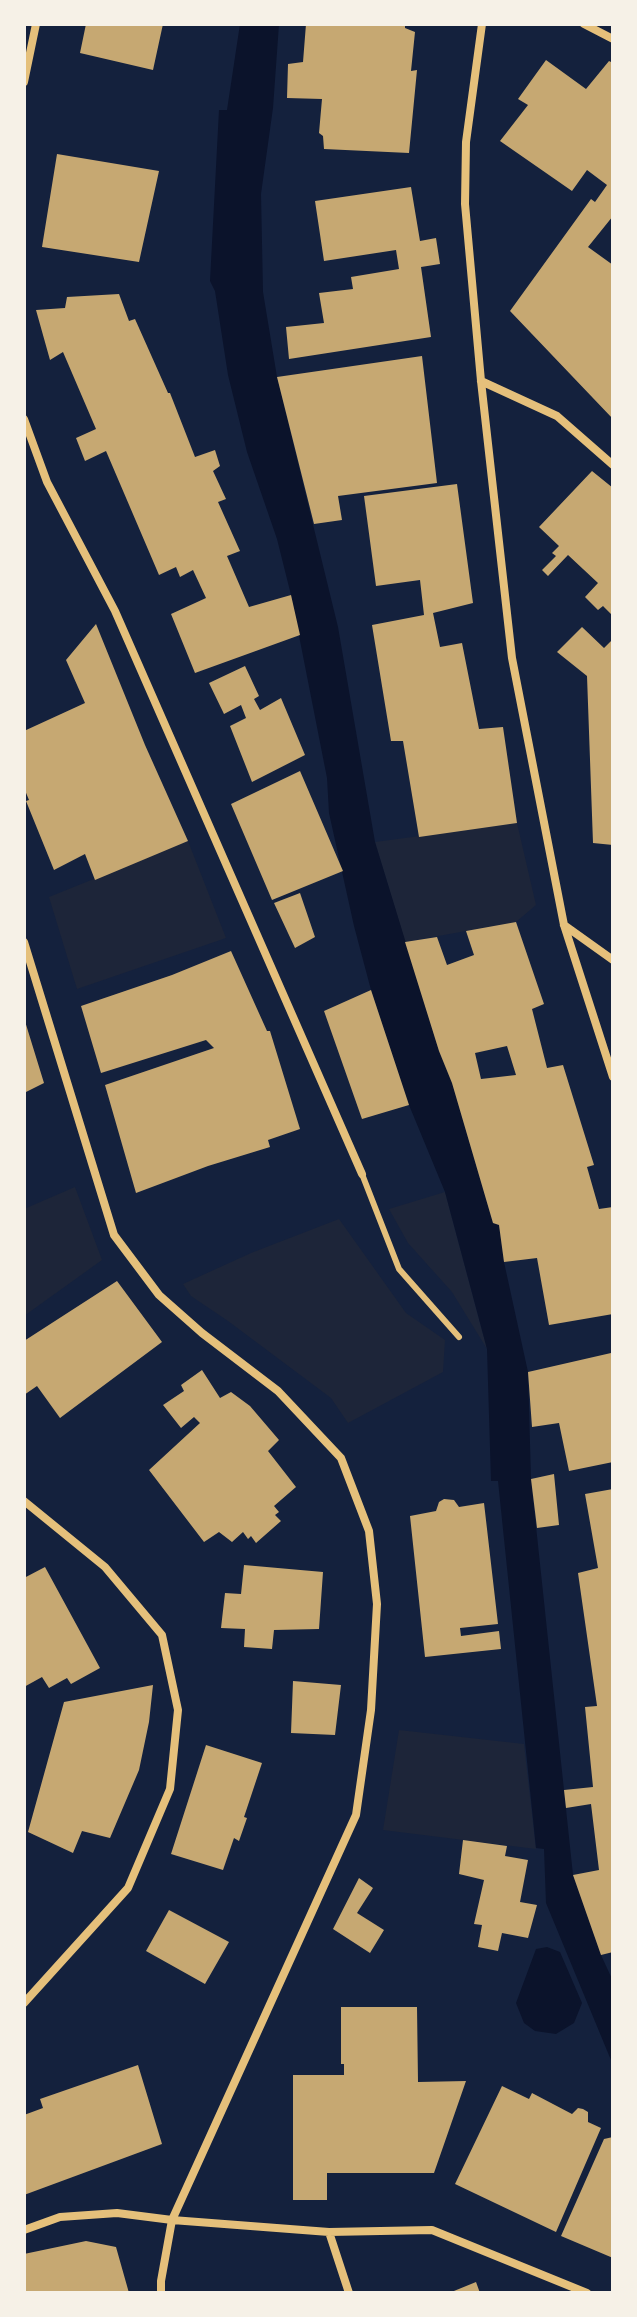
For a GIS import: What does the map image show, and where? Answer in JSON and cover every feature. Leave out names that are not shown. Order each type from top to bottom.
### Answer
[{"type":"street","points":[[24,82],[36,24]]},
{"type":"street","points":[[482,24],[466,142],[465,204],[512,658],[564,925],[613,1077]]},
{"type":"street","points":[[584,24],[613,39]]},
{"type":"street","points":[[481,381],[557,416],[613,465]]},
{"type":"street","points":[[24,419],[47,482],[115,611],[362,1174]]},
{"type":"street","points":[[564,925],[613,960]]},
{"type":"street","points":[[24,942],[114,1235],[159,1295],[202,1333],[278,1391],[341,1458],[369,1531],[376,1589],[371,1710],[356,1815],[172,2220],[161,2293]]},
{"type":"street","points":[[24,1501],[105,1567],[162,1635],[178,1710],[170,1789],[128,1888],[24,2003]]},
{"type":"street","points":[[24,2230],[60,2217],[117,2213],[329,2232],[432,2230],[587,2293]]},
{"type":"street","points":[[329,2232],[349,2293]]},
{"type":"lane","points":[[362,1174],[399,1269],[459,1337]]},
{"type":"shaded area","points":[[240,24],[279,24],[273,108],[261,194],[263,292],[277,377],[338,627],[375,842],[493,1223],[499,1225],[528,1372],[531,1479],[573,1875],[613,1981],[613,2065],[546,1903],[544,1849],[536,1848],[498,1481],[491,1481],[487,1349],[445,1192],[409,1105],[371,990],[354,926],[329,813],[327,778],[291,595],[277,539],[247,452],[228,375],[215,291],[210,281],[219,110],[227,110]]},
{"type":"shaded area","points":[[517,823],[536,905],[516,922],[405,942],[375,842]]},
{"type":"shaded area","points":[[188,841],[226,938],[77,989],[49,897]]},
{"type":"shaded area","points":[[75,1187],[102,1260],[24,1316],[24,1209]]},
{"type":"shaded area","points":[[445,1192],[487,1349],[452,1292],[408,1243],[389,1209]]},
{"type":"shaded area","points":[[339,1219],[406,1313],[445,1340],[443,1372],[348,1423],[331,1398],[191,1296],[183,1284],[251,1253]]},
{"type":"shaded area","points":[[399,1730],[524,1744],[536,1849],[383,1830]]},
{"type":"shaded area","points":[[547,1947],[560,1952],[582,2003],[574,2023],[556,2034],[535,2031],[524,2023],[516,2003],[536,1949]]},
{"type":"building","points":[[86,24],[163,24],[153,70],[80,53]]},
{"type":"building","points":[[306,24],[405,24],[405,28],[415,32],[411,71],[417,70],[409,153],[324,149],[323,136],[319,133],[322,99],[287,98],[288,64],[303,62]]},
{"type":"building","points":[[546,60],[586,89],[609,61],[613,63],[613,216],[588,247],[613,265],[613,419],[510,311],[591,199],[595,202],[607,185],[587,170],[572,191],[500,141],[528,105],[518,99]]},
{"type":"building","points":[[57,154],[159,171],[139,262],[42,247]]},
{"type":"building","points":[[411,187],[420,241],[436,238],[440,264],[421,267],[431,337],[289,359],[286,327],[324,323],[319,293],[353,289],[351,277],[399,269],[396,250],[324,261],[315,201]]},
{"type":"building","points":[[119,294],[129,321],[135,319],[170,393],[195,457],[215,450],[220,466],[213,471],[226,499],[218,502],[240,551],[227,556],[249,607],[291,595],[300,635],[195,673],[171,614],[206,598],[193,570],[180,577],[176,567],[159,575],[106,451],[85,461],[76,438],[96,429],[63,352],[50,360],[36,310],[65,308],[67,297]]},
{"type":"building","points":[[422,356],[437,483],[338,496],[342,520],[314,524],[277,377]]},
{"type":"building","points":[[592,471],[613,488],[613,616],[603,606],[598,610],[585,597],[598,583],[568,555],[548,576],[542,570],[556,556],[552,553],[559,546],[539,527]]},
{"type":"building","points":[[457,484],[473,603],[433,613],[440,647],[462,643],[479,729],[503,727],[517,823],[419,837],[403,741],[391,741],[372,625],[424,615],[420,580],[376,586],[364,496]]},
{"type":"building","points":[[96,624],[188,841],[95,880],[85,854],[54,870],[26,801],[29,800],[24,788],[24,731],[85,703],[66,660]]},
{"type":"building","points":[[582,627],[604,648],[613,639],[613,845],[593,843],[587,676],[557,652]]},
{"type":"building","points":[[245,666],[259,696],[254,699],[260,710],[281,698],[305,755],[252,782],[230,726],[246,718],[241,705],[224,714],[209,683]]},
{"type":"building","points":[[300,771],[343,871],[272,900],[231,804]]},
{"type":"building","points":[[300,893],[315,937],[295,948],[274,903]]},
{"type":"building","points":[[516,922],[544,1004],[532,1009],[547,1068],[563,1065],[594,1165],[587,1167],[599,1209],[613,1207],[613,1314],[549,1325],[537,1258],[504,1262],[499,1225],[493,1223],[452,1083],[405,942],[437,937],[447,965],[474,955],[466,931]],"holes":[[[507,1046],[516,1075],[481,1079],[475,1053]]]},
{"type":"building","points":[[231,951],[267,1031],[270,1031],[300,1129],[268,1140],[270,1147],[136,1193],[105,1085],[214,1048],[206,1040],[101,1073],[81,1006]]},
{"type":"building","points":[[371,990],[409,1105],[362,1119],[324,1011]]},
{"type":"building","points":[[24,1018],[44,1083],[24,1093]]},
{"type":"building","points":[[117,1281],[162,1342],[60,1418],[37,1386],[24,1395],[24,1341]]},
{"type":"building","points":[[611,1353],[613,1462],[569,1471],[559,1423],[532,1427],[528,1372]]},
{"type":"building","points":[[202,1370],[220,1398],[231,1392],[250,1406],[279,1440],[268,1451],[296,1487],[274,1506],[279,1512],[275,1515],[281,1521],[256,1543],[243,1532],[232,1542],[219,1532],[204,1542],[149,1470],[200,1423],[194,1417],[181,1428],[163,1405],[184,1391],[181,1385]]},
{"type":"building","points":[[554,1474],[559,1525],[537,1528],[531,1479]]},
{"type":"building","points":[[613,1489],[613,1952],[601,1955],[573,1875],[599,1870],[591,1804],[566,1808],[564,1790],[593,1787],[585,1707],[597,1706],[578,1573],[598,1568],[585,1494]]},
{"type":"building","points":[[454,1500],[459,1507],[484,1503],[498,1624],[460,1628],[461,1636],[499,1631],[501,1649],[425,1657],[410,1516],[436,1511],[439,1502]]},
{"type":"building","points":[[244,1565],[323,1572],[319,1629],[274,1630],[272,1649],[244,1647],[245,1629],[221,1628],[225,1593],[241,1594]]},
{"type":"building","points":[[45,1567],[100,1668],[71,1684],[67,1678],[49,1688],[42,1677],[24,1687],[24,1578]]},
{"type":"building","points":[[293,1681],[341,1685],[335,1735],[291,1733]]},
{"type":"building","points":[[153,1685],[139,1770],[110,1838],[82,1831],[73,1853],[28,1832],[64,1702]]},
{"type":"building","points":[[206,1745],[262,1763],[239,1841],[234,1838],[223,1870],[171,1854]]},
{"type":"building","points":[[463,1840],[507,1846],[505,1856],[528,1860],[520,1902],[537,1905],[528,1938],[502,1933],[498,1951],[478,1947],[482,1925],[474,1924],[484,1880],[459,1874]]},
{"type":"building","points":[[359,1878],[373,1888],[357,1913],[384,1930],[370,1953],[333,1929]]},
{"type":"building","points":[[169,1910],[229,1942],[205,1984],[146,1951]]},
{"type":"building","points":[[341,2007],[417,2007],[418,2082],[466,2081],[434,2173],[327,2173],[327,2200],[293,2200],[293,2075],[344,2075],[344,2064],[341,2064]]},
{"type":"building","points":[[138,2065],[162,2144],[24,2195],[24,2115],[43,2108],[40,2099]]},
{"type":"building","points":[[502,2086],[529,2099],[532,2093],[572,2114],[578,2108],[583,2109],[588,2112],[588,2122],[601,2128],[556,2232],[455,2184]]},
{"type":"building","points":[[613,2137],[613,2258],[561,2236],[604,2139]]},
{"type":"building","points":[[86,2241],[116,2247],[129,2293],[24,2293],[24,2254]]},
{"type":"building","points":[[476,2282],[480,2293],[449,2293]]}]
